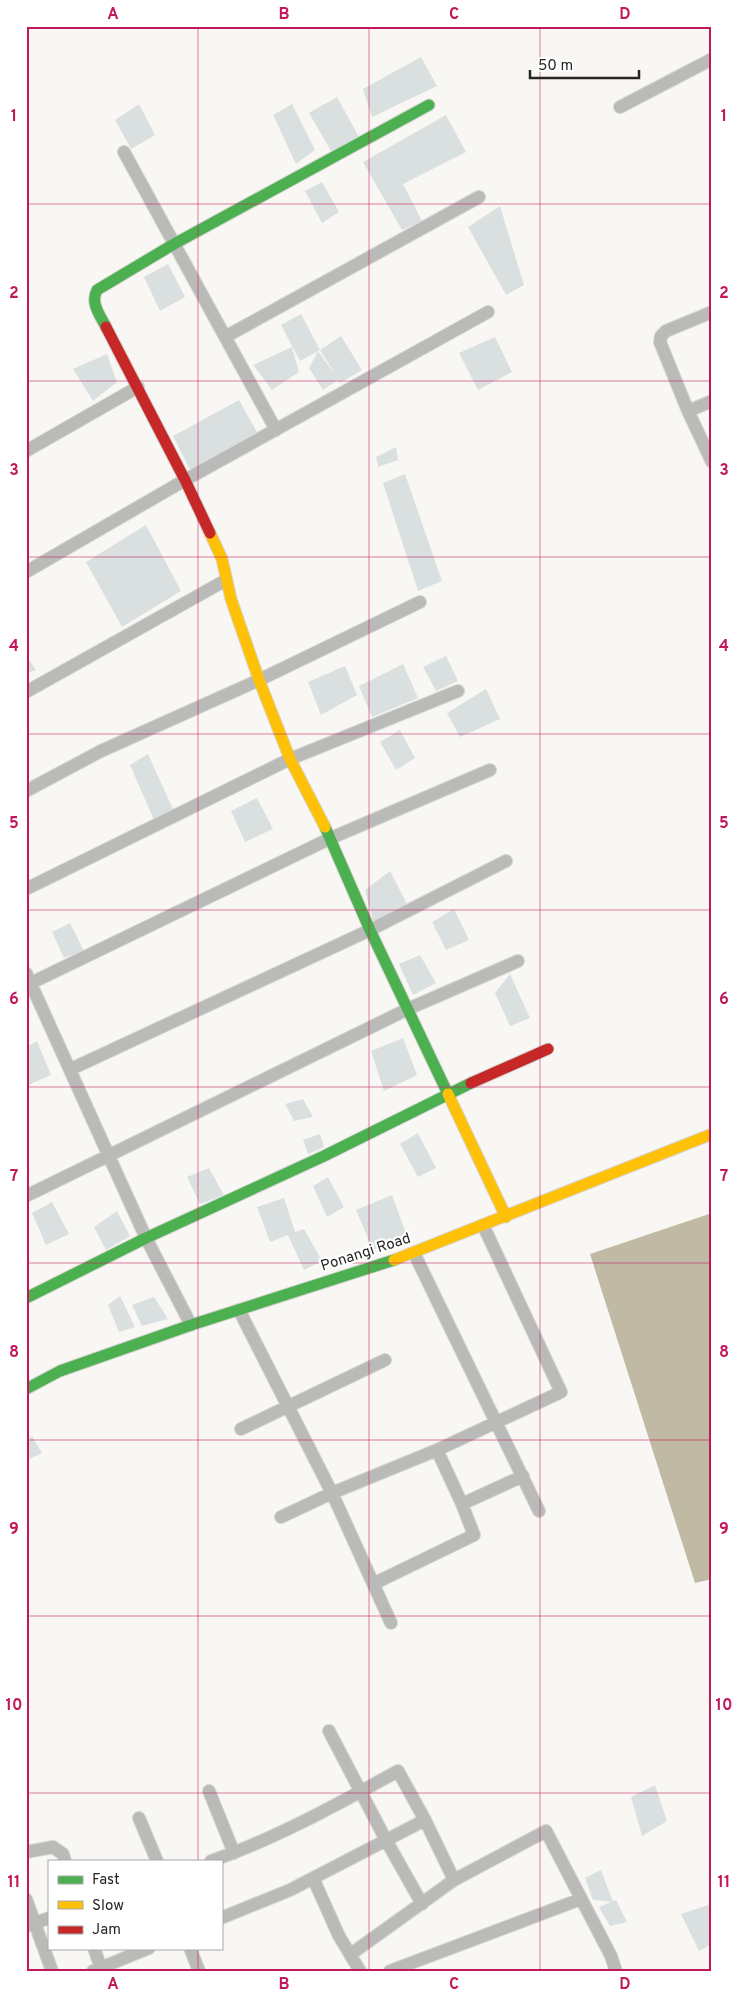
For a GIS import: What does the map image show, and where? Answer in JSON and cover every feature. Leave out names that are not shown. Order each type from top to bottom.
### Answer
[{"type":"street","points":[[620,107],[712,59]]},
{"type":"street","points":[[429,105],[174,244],[97,290],[93,297],[94,304],[186,480],[222,559],[226,580],[259,680],[290,759],[331,838],[370,930],[506,1216]]},
{"type":"street","points":[[124,152],[276,430]]},
{"type":"street","points":[[225,338],[479,197]]},
{"type":"street","points":[[26,572],[186,480],[488,312]]},
{"type":"street","points":[[712,312],[666,331],[661,336],[660,342],[688,411],[712,462]]},
{"type":"street","points":[[26,451],[138,387]]},
{"type":"street","points":[[688,411],[712,401]]},
{"type":"street","points":[[26,692],[226,580]]},
{"type":"street","points":[[26,792],[101,751],[259,680],[420,602]]},
{"type":"street","points":[[26,889],[290,759],[458,691]]},
{"type":"street","points":[[191,1325],[146,1238],[110,1154],[29,978],[331,838],[490,770]]},
{"type":"street","points":[[71,1069],[370,930],[506,861]]},
{"type":"street","points":[[26,1196],[408,1009],[518,961]]},
{"type":"street","points":[[26,1298],[146,1238],[324,1156],[448,1092],[548,1049]]},
{"type":"street","name":"Ponangi Road","points":[[26,1389],[60,1371],[191,1325],[414,1253],[712,1134]]},
{"type":"street","points":[[281,1517],[332,1493],[437,1450],[562,1392],[483,1225]]},
{"type":"street","points":[[414,1253],[539,1511]]},
{"type":"street","points":[[239,1310],[332,1493],[391,1623]]},
{"type":"street","points":[[241,1429],[385,1360]]},
{"type":"street","points":[[374,1584],[474,1535],[437,1450]]},
{"type":"street","points":[[462,1504],[523,1476]]},
{"type":"street","points":[[329,1731],[422,1904]]},
{"type":"street","points":[[214,1860],[234,1853],[398,1771],[425,1820],[454,1880]]},
{"type":"street","points":[[209,1791],[234,1853]]},
{"type":"street","points":[[139,1818],[156,1860]]},
{"type":"street","points":[[222,1918],[290,1890],[425,1820]]},
{"type":"street","points":[[351,1954],[454,1880],[546,1831],[611,1956],[616,1971]]},
{"type":"street","points":[[26,1852],[53,1847],[63,1854],[65,1860]]},
{"type":"street","points":[[313,1878],[339,1936],[360,1971]]},
{"type":"street","points":[[26,1899],[31,1924],[52,1971]]},
{"type":"street","points":[[390,1971],[581,1899]]},
{"type":"street","points":[[31,1924],[48,1918]]},
{"type":"street","points":[[94,1950],[99,1970],[144,1950]]},
{"type":"street","points":[[191,1950],[199,1971]]},
{"type":"shaded area","points":[[712,1213],[712,1579],[695,1583],[590,1254]]},
{"type":"building","points":[[421,57],[437,86],[372,117],[363,89]]},
{"type":"building","points":[[337,97],[359,137],[331,151],[309,113]]},
{"type":"building","points":[[139,104],[155,135],[131,149],[115,120]]},
{"type":"building","points":[[292,104],[315,150],[296,164],[273,115]]},
{"type":"building","points":[[446,115],[466,152],[403,184],[422,221],[402,230],[363,162]]},
{"type":"building","points":[[322,182],[339,212],[322,223],[305,191]]},
{"type":"building","points":[[500,206],[524,285],[506,295],[468,227]]},
{"type":"building","points":[[168,264],[185,297],[160,311],[144,277]]},
{"type":"building","points":[[301,314],[320,350],[300,361],[281,325]]},
{"type":"building","points":[[341,336],[362,370],[340,383],[338,380],[323,390],[309,368],[318,351],[336,376],[320,350]]},
{"type":"building","points":[[495,337],[512,372],[478,390],[459,353]]},
{"type":"building","points":[[292,347],[299,372],[272,390],[253,365]]},
{"type":"building","points":[[107,354],[117,382],[93,401],[73,369]]},
{"type":"building","points":[[239,400],[257,432],[190,470],[173,436]]},
{"type":"building","points":[[396,447],[398,460],[378,467],[376,457]]},
{"type":"building","points":[[405,474],[442,581],[418,591],[383,483]]},
{"type":"building","points":[[146,525],[181,591],[122,627],[86,562]]},
{"type":"building","points":[[26,655],[36,670],[26,673]]},
{"type":"building","points":[[446,656],[458,681],[436,691],[423,667]]},
{"type":"building","points":[[403,664],[418,698],[372,717],[359,686]]},
{"type":"building","points":[[345,666],[357,695],[321,715],[308,682]]},
{"type":"building","points":[[486,689],[500,719],[460,737],[447,713]]},
{"type":"building","points":[[400,730],[415,758],[396,770],[380,742]]},
{"type":"building","points":[[148,754],[173,809],[154,820],[130,765]]},
{"type":"building","points":[[257,798],[273,829],[245,842],[231,811]]},
{"type":"building","points":[[390,871],[407,904],[373,921],[365,890]]},
{"type":"building","points":[[454,909],[469,940],[446,950],[432,922]]},
{"type":"building","points":[[70,923],[84,951],[64,958],[52,932]]},
{"type":"building","points":[[420,955],[436,983],[413,995],[399,964]]},
{"type":"building","points":[[510,974],[530,1018],[510,1026],[495,993]]},
{"type":"building","points":[[403,1038],[417,1075],[384,1091],[371,1051]]},
{"type":"building","points":[[37,1041],[51,1075],[26,1086],[26,1047]]},
{"type":"building","points":[[303,1099],[313,1117],[294,1121],[285,1104]]},
{"type":"building","points":[[418,1133],[436,1168],[418,1177],[400,1144]]},
{"type":"building","points":[[320,1134],[324,1147],[308,1154],[303,1140]]},
{"type":"building","points":[[209,1168],[224,1195],[200,1204],[187,1177]]},
{"type":"building","points":[[328,1177],[344,1207],[327,1217],[313,1186]]},
{"type":"building","points":[[392,1195],[407,1236],[373,1250],[356,1210]]},
{"type":"building","points":[[284,1198],[295,1232],[304,1229],[322,1261],[304,1270],[288,1235],[270,1242],[257,1207]]},
{"type":"building","points":[[52,1202],[69,1234],[46,1245],[32,1213]]},
{"type":"building","points":[[117,1211],[130,1236],[106,1250],[94,1227]]},
{"type":"building","points":[[120,1296],[135,1327],[119,1332],[108,1305]]},
{"type":"building","points":[[154,1297],[168,1319],[142,1326],[132,1305]]},
{"type":"building","points":[[32,1436],[42,1453],[29,1459],[26,1456],[26,1441]]},
{"type":"building","points":[[655,1785],[667,1821],[642,1836],[631,1797]]},
{"type":"building","points":[[601,1870],[613,1902],[593,1900],[585,1878]]},
{"type":"building","points":[[616,1900],[627,1922],[610,1926],[599,1907]]},
{"type":"building","points":[[711,1904],[712,1944],[699,1951],[681,1914]]},
{"type":"traffic: fast","points":[[106,327],[95,304],[97,290],[174,244],[429,105]]},
{"type":"traffic: fast","points":[[325,827],[370,930],[448,1094]]},
{"type":"traffic: fast","points":[[26,1298],[146,1238],[324,1156],[471,1083]]},
{"type":"traffic: fast","points":[[26,1389],[60,1371],[191,1325],[394,1260]]},
{"type":"traffic: slow","points":[[210,533],[222,559],[231,599],[259,680],[290,759],[325,827]]},
{"type":"traffic: slow","points":[[448,1094],[506,1217]]},
{"type":"traffic: slow","points":[[394,1260],[712,1134]]},
{"type":"traffic: jam","points":[[106,327],[185,480],[210,533]]},
{"type":"traffic: jam","points":[[471,1083],[548,1049]]}]
